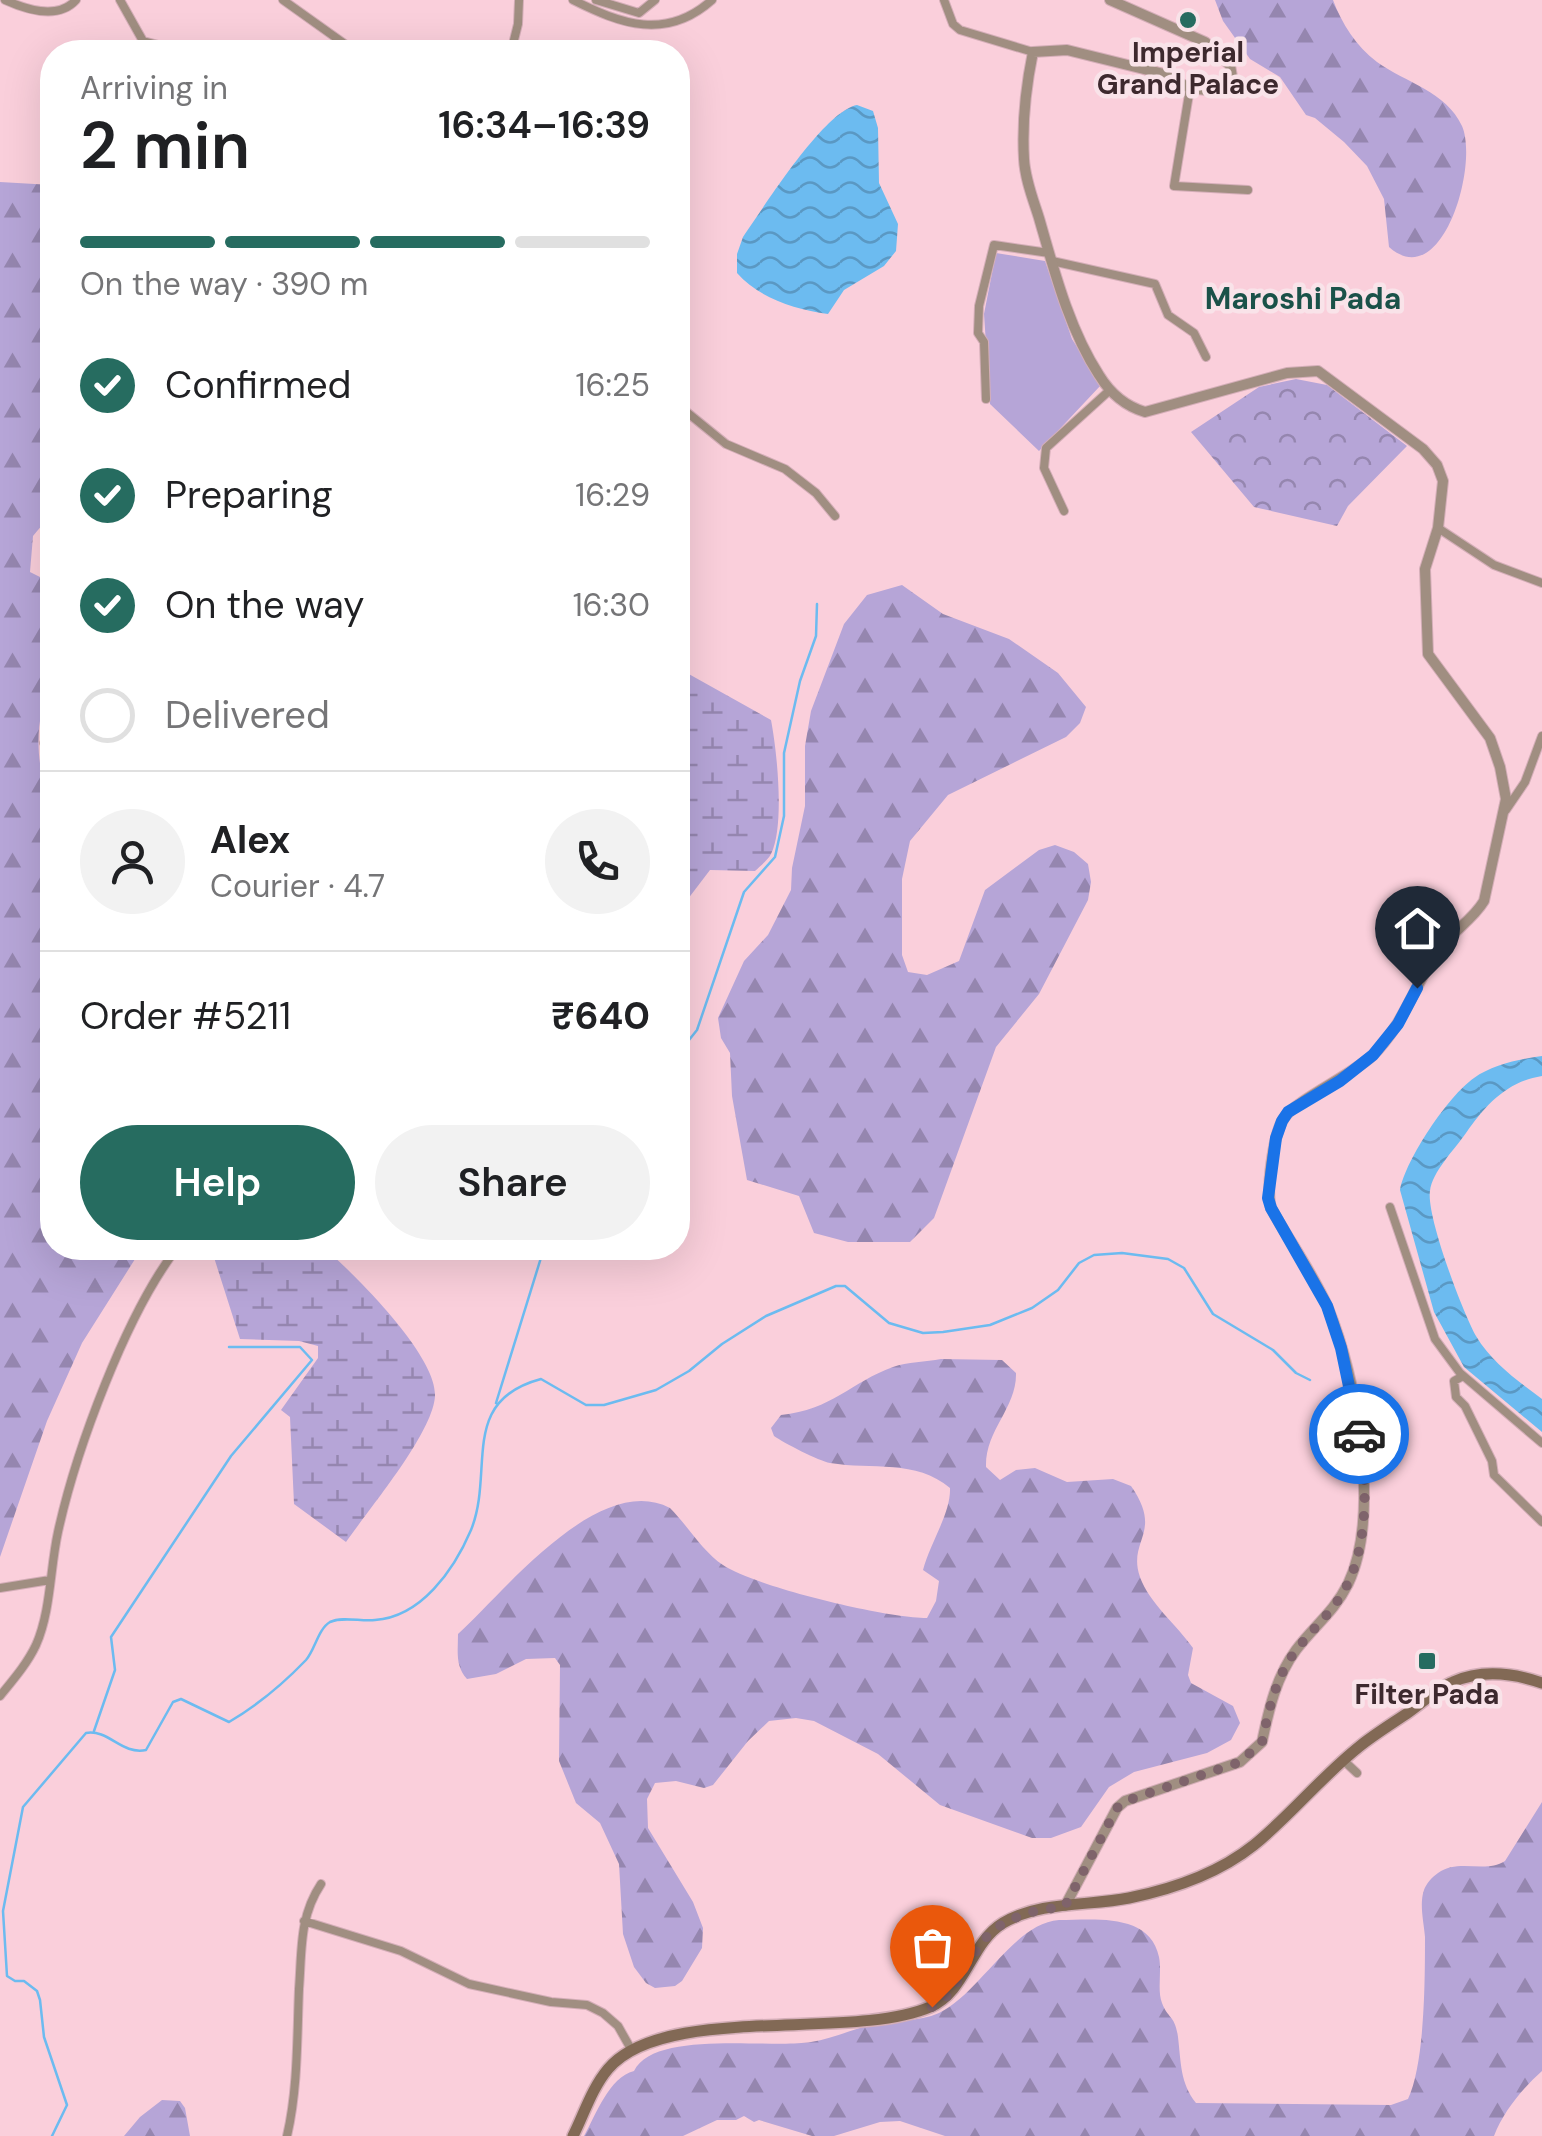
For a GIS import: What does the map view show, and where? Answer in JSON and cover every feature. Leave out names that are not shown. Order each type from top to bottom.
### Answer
[{"type":"main road","points":[[574,2136],[609,2068],[632,2049],[690,2032],[898,2016],[932,2007],[950,1994],[983,1940],[1002,1924],[1026,1913],[1129,1898],[1183,1883],[1226,1864],[1254,1844],[1344,1760],[1452,1682],[1483,1674],[1517,1674],[1542,1682]]},
{"type":"street","points":[[5,0],[25,9],[52,12],[73,5],[76,0]]},
{"type":"street","points":[[120,0],[144,40]]},
{"type":"street","points":[[283,0],[339,40]]},
{"type":"street","points":[[514,40],[519,0]]},
{"type":"street","points":[[572,0],[634,26],[656,26],[676,20],[712,0]]},
{"type":"street","points":[[596,0],[638,13],[655,0]]},
{"type":"street","points":[[944,0],[960,30],[1033,52],[1067,50],[1160,73],[1190,88],[1222,92],[1232,83],[1230,65],[1204,42],[1110,0]]},
{"type":"street","points":[[1033,52],[1024,158],[1050,257],[1084,348],[1110,390],[1130,408],[1146,412],[1286,373],[1318,371],[1424,449],[1437,465],[1443,481],[1438,528],[1425,569],[1428,654],[1490,738],[1500,767],[1506,810]]},
{"type":"street","points":[[1190,88],[1174,186],[1248,190]]},
{"type":"street","points":[[986,399],[984,342],[978,333],[979,306],[994,245],[1155,284],[1168,314],[1194,333],[1206,356]]},
{"type":"street","points":[[1064,512],[1044,468],[1046,448],[1110,390]]},
{"type":"street","points":[[690,416],[726,444],[785,469],[816,494],[835,516]]},
{"type":"street","points":[[1438,528],[1494,565],[1542,583]]},
{"type":"street","points":[[1065,1906],[1117,1808],[1126,1801],[1240,1762],[1256,1750],[1262,1742],[1280,1678],[1298,1648],[1329,1616],[1355,1567],[1365,1487],[1363,1451],[1341,1348],[1327,1306],[1268,1198],[1276,1138],[1288,1112],[1340,1081],[1373,1055],[1398,1024],[1436,954],[1477,914],[1506,810],[1525,782],[1542,736]]},
{"type":"street","points":[[1390,1208],[1435,1339],[1463,1376],[1542,1443]]},
{"type":"street","points":[[0,1696],[36,1645],[59,1529],[95,1412],[129,1332],[167,1260]]},
{"type":"street","points":[[1463,1376],[1454,1381],[1456,1397],[1466,1406],[1492,1461],[1494,1475],[1542,1522]]},
{"type":"street","points":[[0,1588],[50,1580]]},
{"type":"street","points":[[1344,1760],[1357,1773]]},
{"type":"street","points":[[288,2136],[304,1921],[321,1884]]},
{"type":"street","points":[[304,1921],[402,1951],[469,1984],[551,2002],[587,2005],[618,2026],[632,2049]]},
{"type":"green space","points":[[1215,0],[1333,0],[1350,34],[1369,56],[1446,104],[1462,126],[1465,168],[1452,219],[1440,240],[1425,253],[1408,257],[1389,247],[1384,199],[1367,166],[1344,142],[1306,115],[1280,77],[1250,59],[1223,21]]},
{"type":"green space","points":[[0,182],[40,184],[40,528],[33,536],[30,572],[40,577],[40,1260],[134,1260],[82,1343],[47,1421],[0,1557]]},
{"type":"green space","points":[[996,253],[1045,261],[1072,339],[1101,385],[1039,451],[990,404],[984,314]]},
{"type":"green space","points":[[1296,379],[1327,385],[1407,446],[1348,506],[1337,526],[1254,507],[1191,432],[1259,387]]},
{"type":"green space","points":[[902,585],[943,614],[1009,639],[1058,673],[1086,707],[1080,723],[1066,737],[948,795],[910,841],[902,879],[902,955],[908,972],[927,975],[959,961],[985,890],[1039,850],[1055,845],[1074,852],[1088,864],[1091,882],[1088,900],[1039,994],[996,1047],[934,1218],[910,1242],[848,1242],[814,1233],[799,1196],[747,1180],[732,1096],[730,1053],[721,1038],[718,1018],[744,961],[768,935],[791,890],[805,806],[805,746],[811,711],[844,624],[867,595]]},
{"type":"green space","points":[[690,675],[771,720],[777,769],[778,826],[771,854],[755,871],[710,870],[690,896]]},
{"type":"green space","points":[[215,1260],[337,1260],[395,1320],[424,1361],[435,1396],[432,1412],[398,1470],[346,1542],[294,1504],[290,1417],[281,1410],[318,1358],[318,1346],[299,1341],[240,1339]]},
{"type":"green space","points":[[941,1359],[1002,1360],[1016,1373],[1012,1397],[987,1454],[986,1467],[1000,1480],[1016,1470],[1035,1468],[1067,1482],[1113,1479],[1131,1486],[1144,1515],[1137,1564],[1144,1587],[1193,1648],[1188,1675],[1191,1683],[1233,1706],[1240,1723],[1231,1740],[1207,1753],[1134,1772],[1109,1787],[1081,1827],[1051,1838],[1032,1838],[940,1805],[878,1754],[814,1721],[769,1721],[713,1785],[704,1788],[676,1781],[655,1783],[647,1799],[648,1828],[693,1902],[703,1928],[702,1948],[682,1981],[675,1986],[655,1988],[634,1967],[623,1934],[619,1864],[600,1823],[576,1803],[559,1761],[560,1665],[555,1658],[526,1659],[496,1674],[467,1679],[459,1664],[458,1634],[555,1541],[613,1506],[642,1501],[670,1508],[709,1553],[740,1574],[822,1600],[927,1618],[936,1601],[939,1581],[923,1570],[947,1508],[950,1488],[908,1469],[825,1462],[774,1436],[771,1428],[781,1415],[828,1402],[878,1373],[904,1364]]},
{"type":"green space","points":[[1542,1802],[1542,2071],[1514,2101],[1494,2136],[945,2136],[900,2121],[880,2122],[834,2136],[812,2136],[744,2116],[717,2120],[683,2136],[584,2136],[610,2089],[646,2058],[688,2045],[811,2042],[870,2025],[931,2016],[954,2003],[1027,1933],[1059,1920],[1118,1922],[1144,1932],[1154,1942],[1160,1963],[1161,1998],[1175,2025],[1184,2080],[1196,2103],[1391,2105],[1408,2099],[1418,2064],[1424,1997],[1425,1888],[1446,1869],[1505,1861]]},
{"type":"green space","points":[[162,2100],[180,2101],[190,2136],[124,2136],[140,2117]]},
{"type":"water","points":[[857,105],[873,111],[878,128],[879,183],[898,224],[896,251],[884,266],[844,290],[828,314],[778,301],[737,273],[737,254],[743,237],[812,141],[843,111]]},
{"type":"water","points":[[1542,1056],[1542,1076],[1507,1089],[1474,1123],[1439,1169],[1430,1191],[1430,1203],[1439,1242],[1470,1324],[1482,1346],[1498,1363],[1542,1399],[1542,1432],[1464,1367],[1434,1312],[1400,1190],[1419,1146],[1464,1087],[1498,1066]]},
{"type":"waterway","points":[[690,1039],[697,1030],[744,892],[775,857],[784,816],[784,753],[800,681],[816,636],[817,604]]},
{"type":"waterway","points":[[52,2136],[67,2105],[44,2037],[40,2000],[37,1991],[24,1981],[7,1976],[3,1911],[23,1807],[86,1733],[102,1735],[129,1749],[146,1750],[173,1702],[181,1699],[229,1722],[260,1702],[297,1669],[330,1622],[392,1617],[421,1601],[455,1561],[471,1530],[489,1421],[498,1404],[515,1389],[541,1379],[586,1405],[604,1405],[656,1390],[766,1316],[836,1286],[845,1286],[889,1323],[923,1333],[990,1325],[1032,1308],[1058,1290],[1079,1263],[1094,1255],[1122,1253],[1168,1259],[1184,1268],[1213,1314],[1273,1350],[1296,1373],[1310,1380]]},
{"type":"waterway","points":[[496,1403],[540,1260]]},
{"type":"waterway","points":[[94,1731],[115,1670],[111,1637],[231,1456],[312,1360],[300,1347],[229,1347]]},
{"type":"way so far","points":[[932,2007],[950,1994],[983,1940],[1002,1924],[1026,1913],[1065,1906],[1117,1808],[1126,1801],[1240,1762],[1262,1742],[1280,1678],[1298,1648],[1329,1616],[1355,1567],[1365,1487],[1359,1434]]},
{"type":"place","name":"Imperial Grand Palace","points":[[1188,20]]},
{"type":"place","name":"Filter Pada","points":[[1427,1661]]},
{"type":"district","name":"Maroshi Pada","points":[[1303,298]]},
{"type":"route","points":[[1359,1434],[1341,1348],[1327,1306],[1268,1198],[1276,1138],[1288,1112],[1340,1081],[1373,1055],[1398,1024],[1417,988]]}]
